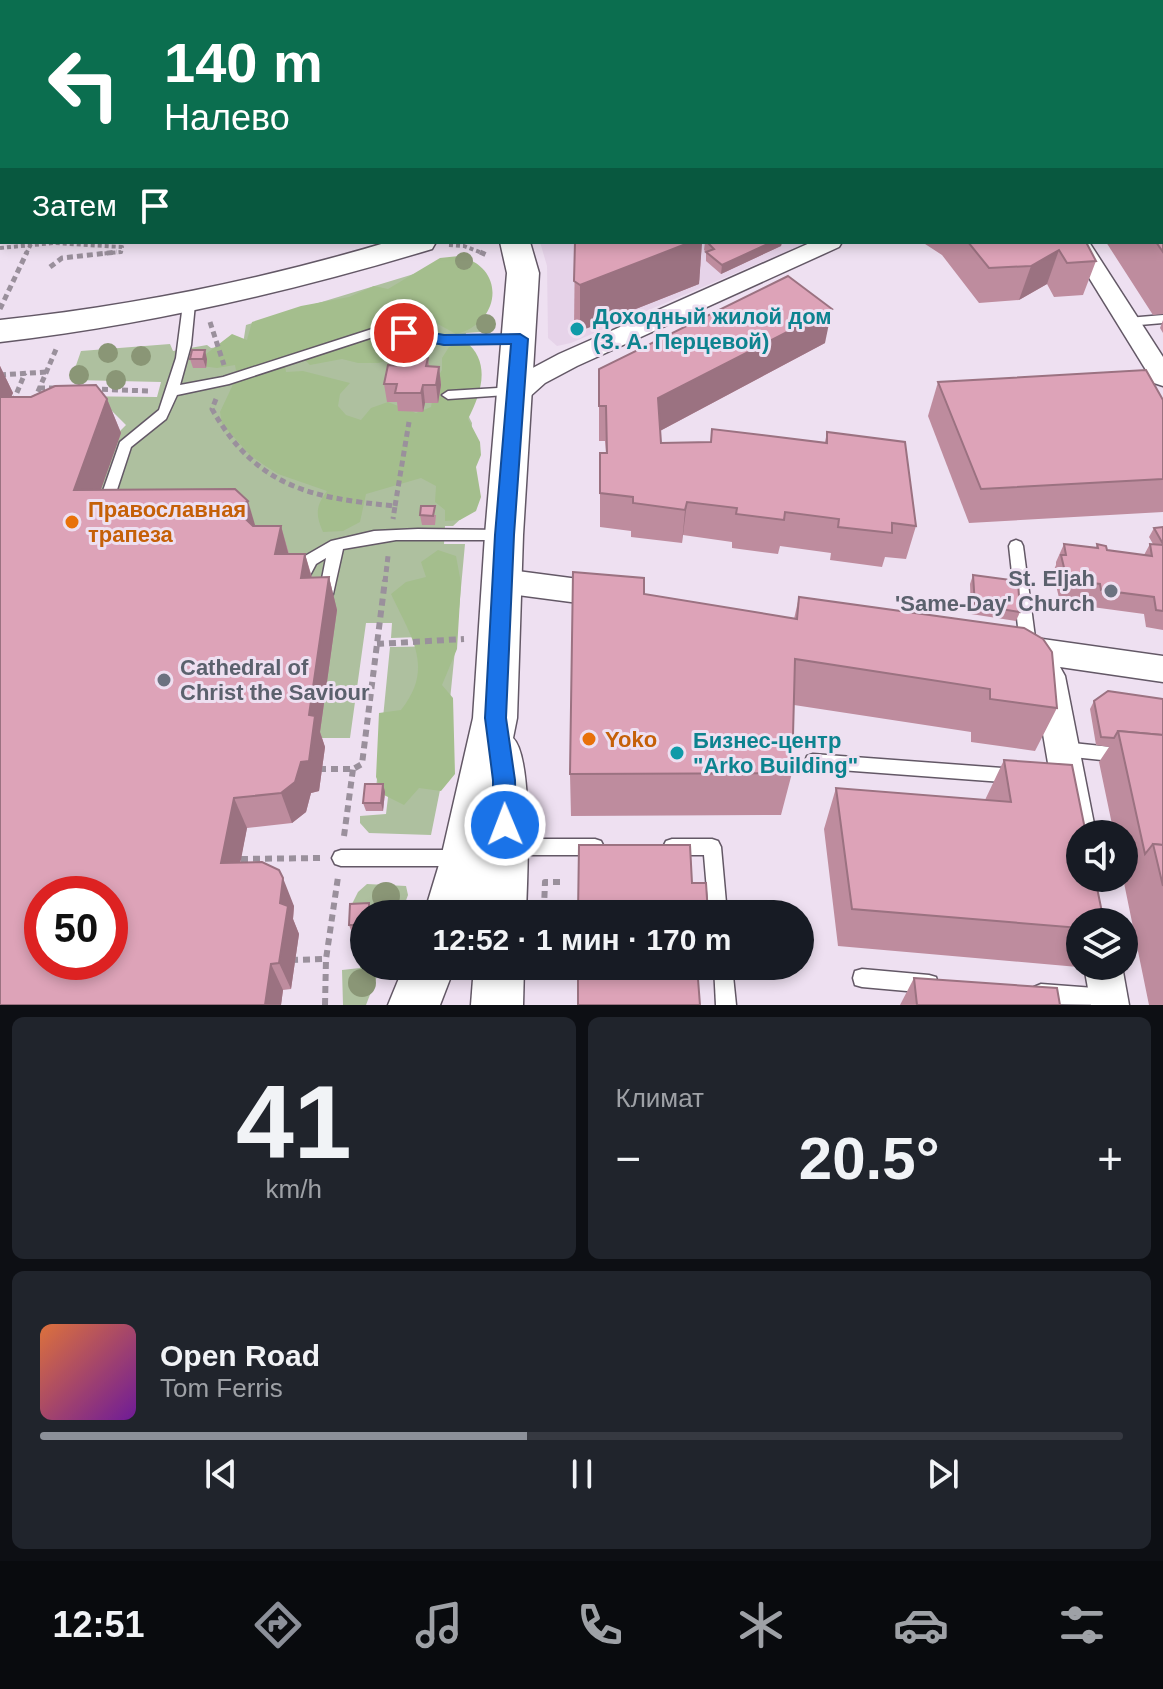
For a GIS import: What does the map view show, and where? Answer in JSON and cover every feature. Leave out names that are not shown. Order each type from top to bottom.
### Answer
[{"type":"main road","points":[[0,310],[41,308],[158,289],[346,244]]},
{"type":"main road","points":[[0,331],[189,304],[414,244]]},
{"type":"main road","points":[[497,900],[485,853],[504,535],[520,339],[523,273],[516,244]]},
{"type":"main road","points":[[457,900],[485,853]]},
{"type":"main road","points":[[414,1005],[424,980]]},
{"type":"main road","points":[[497,1005],[498,980]]},
{"type":"street","points":[[517,392],[536,377],[568,360],[827,244]]},
{"type":"street","points":[[1079,244],[1163,377]]},
{"type":"street","points":[[503,581],[635,599]]},
{"type":"street","points":[[990,645],[1163,669]]},
{"type":"street","points":[[1036,651],[1055,772],[1072,820]]},
{"type":"lane","points":[[99,522],[125,445],[161,418],[173,391],[189,327],[189,304]]},
{"type":"lane","points":[[1128,322],[1163,319]]},
{"type":"lane","points":[[173,391],[224,381],[372,333],[404,333],[444,340],[520,339]]},
{"type":"lane","points":[[448,395],[517,392]]},
{"type":"lane","points":[[299,587],[303,570],[310,560],[336,545],[365,537],[504,535]]},
{"type":"lane","points":[[323,611],[336,545]]},
{"type":"lane","points":[[1016,546],[1036,651]]},
{"type":"lane","points":[[813,761],[1055,772],[1135,757]]},
{"type":"lane","points":[[341,858],[612,847]]},
{"type":"lane","points":[[655,847],[712,847],[717,900]]},
{"type":"lane","points":[[862,978],[952,986]]},
{"type":"lane","points":[[724,980],[726,1005]]},
{"type":"lane","points":[[1027,993],[1107,990]]},
{"type":"path","points":[[0,310],[31,244]]},
{"type":"path","points":[[0,248],[43,244]]},
{"type":"path","points":[[50,267],[62,258],[121,252],[122,247],[71,244]]},
{"type":"path","points":[[30,411],[57,346]]},
{"type":"path","points":[[0,386],[3,375],[46,372]]},
{"type":"path","points":[[11,406],[25,373]]},
{"type":"path","points":[[39,388],[69,389]]},
{"type":"path","points":[[84,389],[173,391]]},
{"type":"path","points":[[395,506],[409,422]]},
{"type":"path","points":[[377,644],[464,639]]},
{"type":"path","points":[[311,769],[353,769],[326,959],[325,1005]]},
{"type":"path","points":[[241,859],[341,858]]},
{"type":"path","points":[[544,900],[545,882],[560,882]]},
{"type":"path","points":[[278,960],[326,959]]},
{"type":"shaded area","points":[[541,244],[804,244],[571,343],[557,346],[548,338],[547,266]]},
{"type":"green space","points":[[459,256],[475,262],[491,283],[489,308],[471,328],[456,334],[416,312],[387,325],[383,335],[415,341],[408,351],[379,363],[342,359],[310,365],[301,356],[284,361],[286,372],[303,371],[350,383],[340,394],[338,406],[346,415],[361,420],[371,408],[388,402],[416,413],[431,407],[435,382],[442,370],[442,358],[449,347],[465,341],[479,359],[482,378],[468,419],[480,442],[481,455],[476,467],[481,497],[476,511],[460,520],[445,521],[445,510],[435,502],[436,486],[421,478],[366,494],[360,522],[343,531],[323,532],[318,510],[327,491],[278,474],[251,456],[222,424],[220,412],[237,376],[235,365],[217,368],[201,366],[206,354],[232,334],[247,340],[252,322],[301,306],[349,297],[374,286],[388,289],[440,258]]},
{"type":"green space","points":[[437,267],[487,279],[481,332],[466,333],[463,391],[472,423],[465,515],[453,526],[445,526],[444,544],[465,544],[457,631],[450,636],[391,638],[392,623],[366,623],[350,738],[319,738],[89,523],[120,431],[126,425],[112,411],[66,396],[157,397],[161,382],[74,380],[81,351],[170,344],[173,351],[207,345],[211,348],[243,344],[246,325]]},
{"type":"green space","points":[[438,550],[456,556],[461,583],[457,649],[442,685],[453,698],[455,774],[441,791],[419,788],[404,805],[384,795],[376,777],[379,713],[401,710],[417,680],[418,666],[412,638],[391,594],[406,582],[426,577],[421,562]]},
{"type":"green space","points":[[450,646],[455,650],[442,780],[431,835],[369,833],[360,823],[360,816],[386,814],[389,789],[376,789],[390,647]]},
{"type":"green space","points":[[367,884],[406,886],[408,895],[406,900],[354,900]]},
{"type":"green space","points":[[350,969],[350,980],[376,980],[366,1005],[343,1005],[342,970]]},
{"type":"building","points":[[575,244],[686,244],[580,285],[574,281]]},
{"type":"building","points":[[709,244],[768,244],[722,265],[706,252],[714,249]]},
{"type":"building","points":[[970,244],[1087,244],[1096,261],[1067,263],[1059,250],[1031,266],[989,268]]},
{"type":"building","points":[[788,276],[832,309],[658,398],[661,443],[711,442],[712,429],[827,443],[827,432],[905,442],[916,526],[892,523],[892,533],[838,527],[839,519],[785,512],[784,520],[736,514],[737,508],[687,502],[685,510],[633,503],[633,497],[600,493],[600,453],[607,453],[606,406],[599,406],[599,369]]},
{"type":"building","points":[[192,350],[205,350],[203,359],[190,359]]},
{"type":"building","points":[[402,357],[428,358],[426,366],[439,367],[436,385],[423,385],[421,393],[395,393],[397,384],[384,384],[388,365],[401,366]]},
{"type":"building","points":[[1146,370],[1163,400],[1163,479],[981,489],[938,382]]},
{"type":"building","name":"Cathedral of Christ the Saviour","points":[[96,385],[107,399],[74,490],[235,489],[248,501],[235,509],[253,526],[281,526],[275,554],[305,554],[301,578],[329,577],[309,715],[315,716],[309,761],[301,762],[295,782],[281,793],[234,798],[221,863],[262,862],[279,870],[283,878],[280,903],[288,906],[279,963],[271,964],[265,1005],[0,1005],[0,397],[31,397],[55,386]]},
{"type":"building","points":[[421,506],[435,506],[433,516],[420,515]]},
{"type":"building","points":[[1163,527],[1163,544],[1154,528]]},
{"type":"building","points":[[1064,544],[1098,548],[1097,544],[1106,546],[1107,550],[1152,556],[1150,544],[1163,545],[1163,611],[1156,610],[1154,597],[1101,590],[1100,584],[1067,580],[1061,555],[1066,555]]},
{"type":"building","points":[[573,572],[644,578],[644,594],[797,619],[799,597],[1024,628],[1043,639],[1052,652],[1057,708],[990,699],[990,689],[795,659],[792,773],[570,774]]},
{"type":"building","points":[[973,575],[1018,581],[1020,612],[975,605]]},
{"type":"building","points":[[1108,691],[1163,699],[1163,735],[1118,731],[1114,738],[1101,737],[1094,701]]},
{"type":"building","points":[[1118,731],[1163,735],[1163,845],[1153,844],[1145,854]]},
{"type":"building","points":[[1004,760],[1072,765],[1083,820],[1066,820],[1066,892],[1098,892],[1101,908],[1066,908],[1066,927],[852,909],[836,788],[1011,802]]},
{"type":"building","points":[[365,784],[383,784],[381,803],[363,803]]},
{"type":"building","points":[[1153,844],[1163,845],[1163,886]]},
{"type":"building","points":[[579,845],[690,845],[692,883],[706,883],[707,900],[578,900]]},
{"type":"building","points":[[914,978],[1057,988],[1060,1005],[917,1005]]},
{"type":"building","points":[[578,980],[698,980],[700,1005],[578,1005]]},
{"type":"place","name":"Доходный жилой дом (З. А. Перцевой)","points":[[577,329]]},
{"type":"place","name":"Православная трапеза","points":[[72,522]]},
{"type":"place","name":"St. Eljah 'Same-Day' Church","points":[[1111,591]]},
{"type":"place","name":"Cathedral of Christ the Saviour","points":[[164,680]]},
{"type":"place","name":"Yoko","points":[[589,739]]},
{"type":"place","name":"Бизнес-центр \"Arko Building\"","points":[[677,753]]},
{"type":"route","points":[[404,333],[444,340],[520,339],[504,535],[495,718],[504,780],[505,825]]}]
